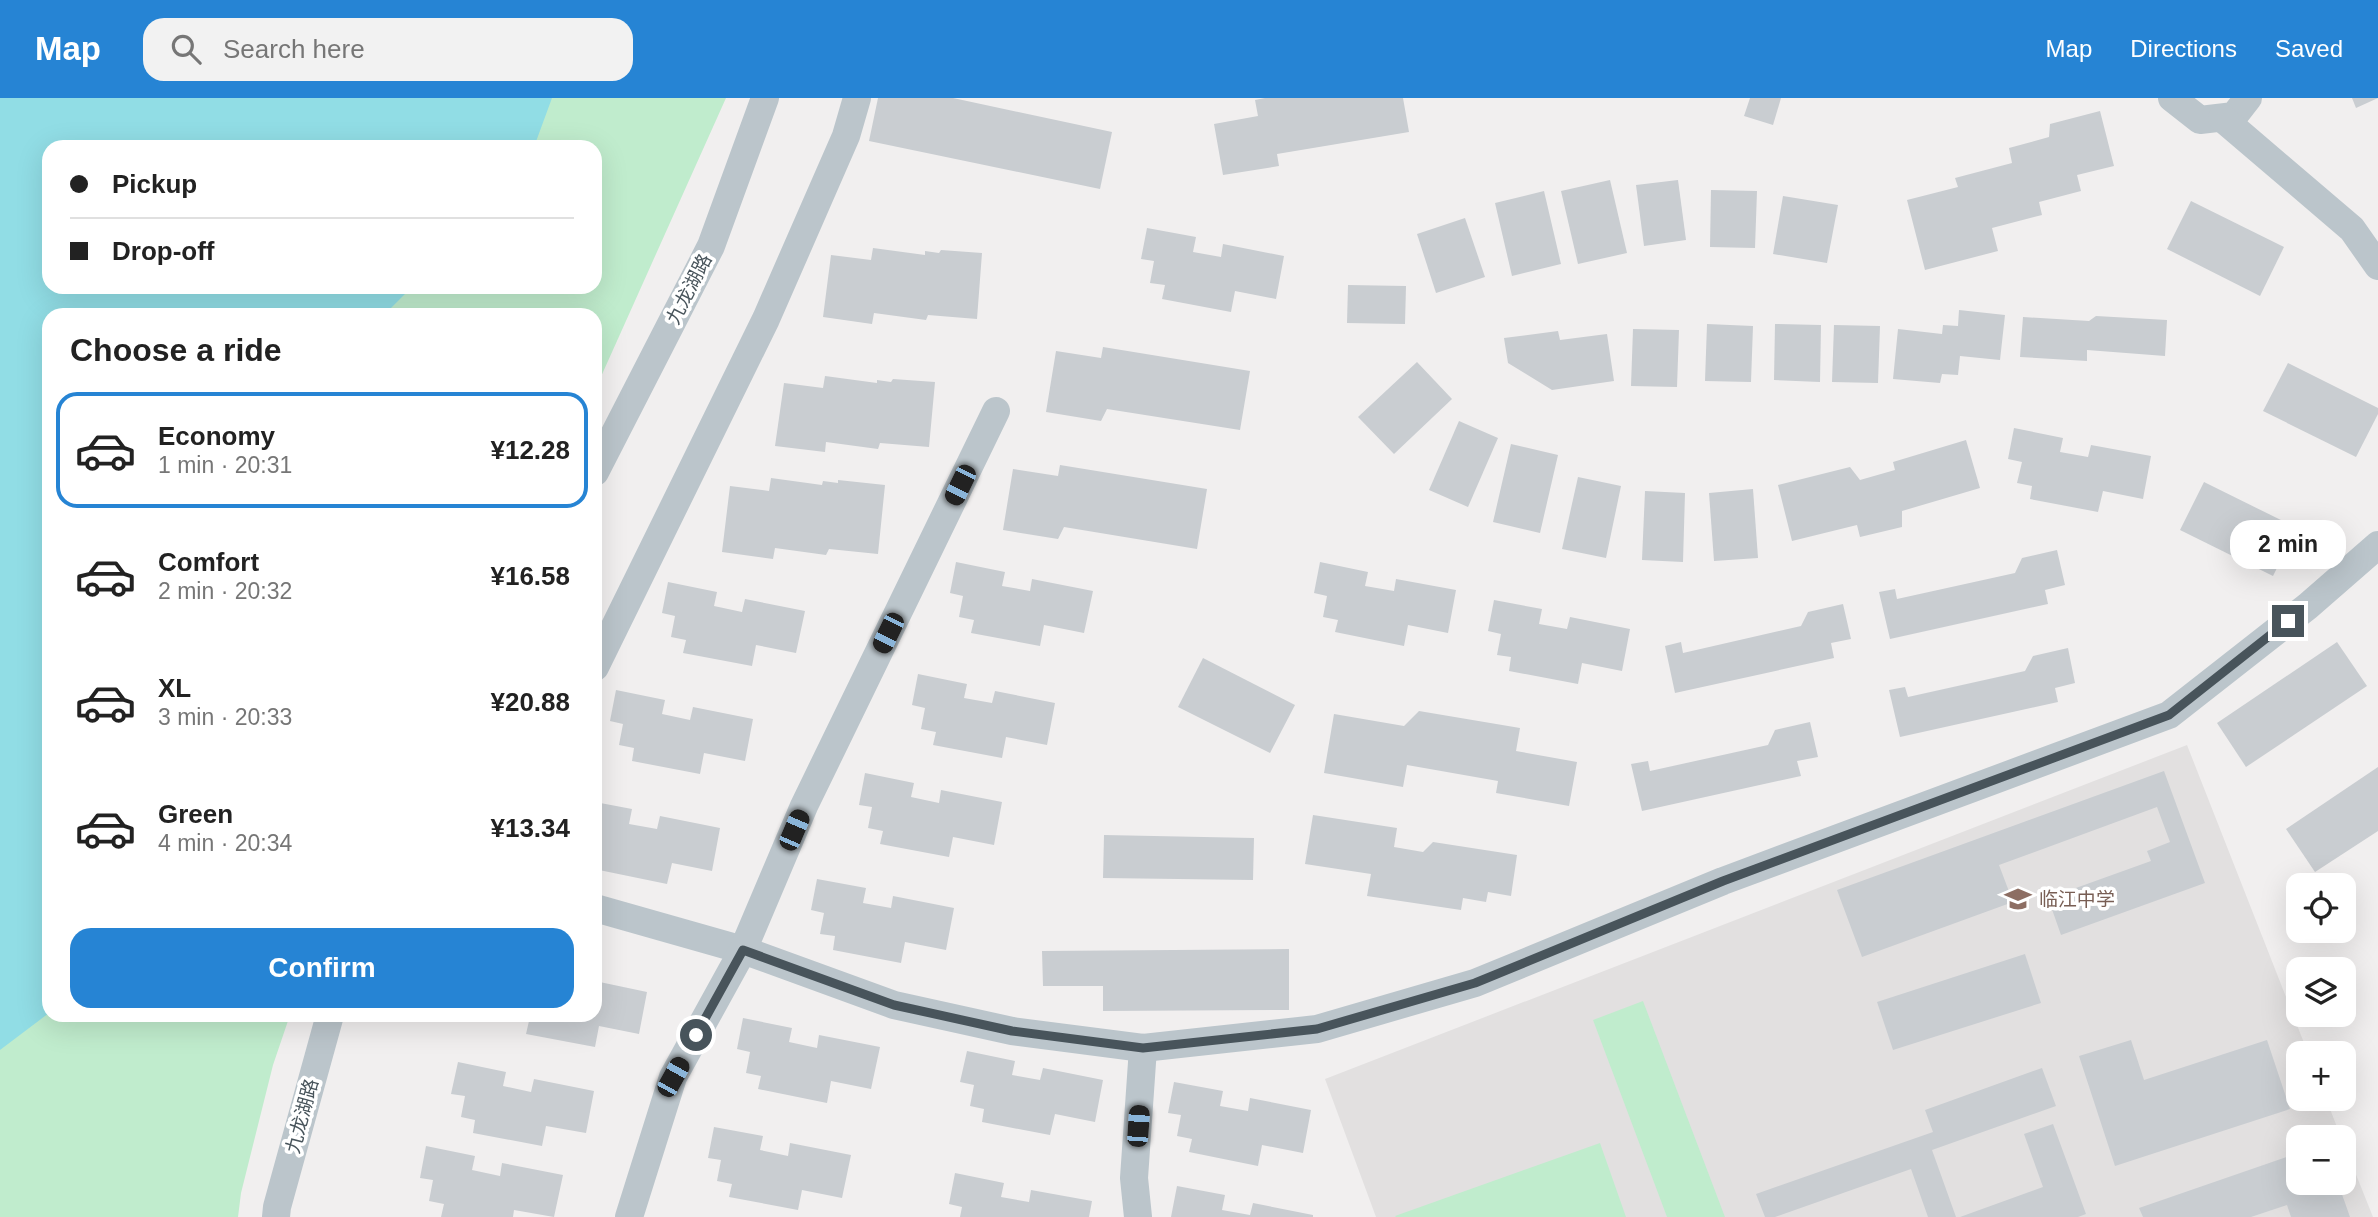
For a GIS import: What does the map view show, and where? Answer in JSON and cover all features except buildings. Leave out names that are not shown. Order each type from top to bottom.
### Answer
[{"type":"street","name":"九龙湖路","points":[[602,458],[711,246],[765,98]]},
{"type":"street","points":[[602,653],[766,319],[846,136],[857,98]]},
{"type":"street","points":[[2172,98],[2200,120],[2234,116],[2248,98]]},
{"type":"street","points":[[2222,118],[2352,229],[2378,265]]},
{"type":"street","points":[[629,1217],[673,1077],[743,950],[804,806],[996,411]]},
{"type":"street","points":[[602,910],[743,950],[894,1005],[1012,1031],[1143,1048],[1317,1029],[1475,983],[1723,881],[2169,715],[2308,606],[2378,545]]},
{"type":"street","name":"九龙湖路","points":[[276,1217],[328,1022]]},
{"type":"street","points":[[1138,1217],[1134,1178],[1143,1048]]},
{"type":"shaded area","name":"临江中学","points":[[2187,745],[2286,997],[2286,1027],[2298,1027],[2303,1041],[2286,1041],[2286,1111],[2331,1111],[2336,1125],[2286,1125],[2286,1195],[2356,1195],[2356,1174],[2373,1217],[1376,1217],[1325,1079]]},
{"type":"green space","points":[[0,98],[726,98],[602,374],[602,308],[42,308],[42,1022],[288,1022],[273,1065],[241,1193],[238,1217],[0,1217]]},
{"type":"green space","points":[[1643,1001],[1725,1217],[1667,1217],[1593,1020]]},
{"type":"green space","points":[[1600,1143],[1626,1217],[1395,1216]]},
{"type":"water","points":[[0,98],[552,98],[537,140],[42,140],[42,294],[405,294],[391,308],[42,308],[42,1018],[0,1050]]},
{"type":"place","name":"临江中学","points":[[2018,899]]},
{"type":"route","points":[[696,1035],[743,950],[894,1005],[1012,1031],[1143,1048],[1317,1029],[1475,983],[1723,881],[2169,715],[2288,621]]}]
